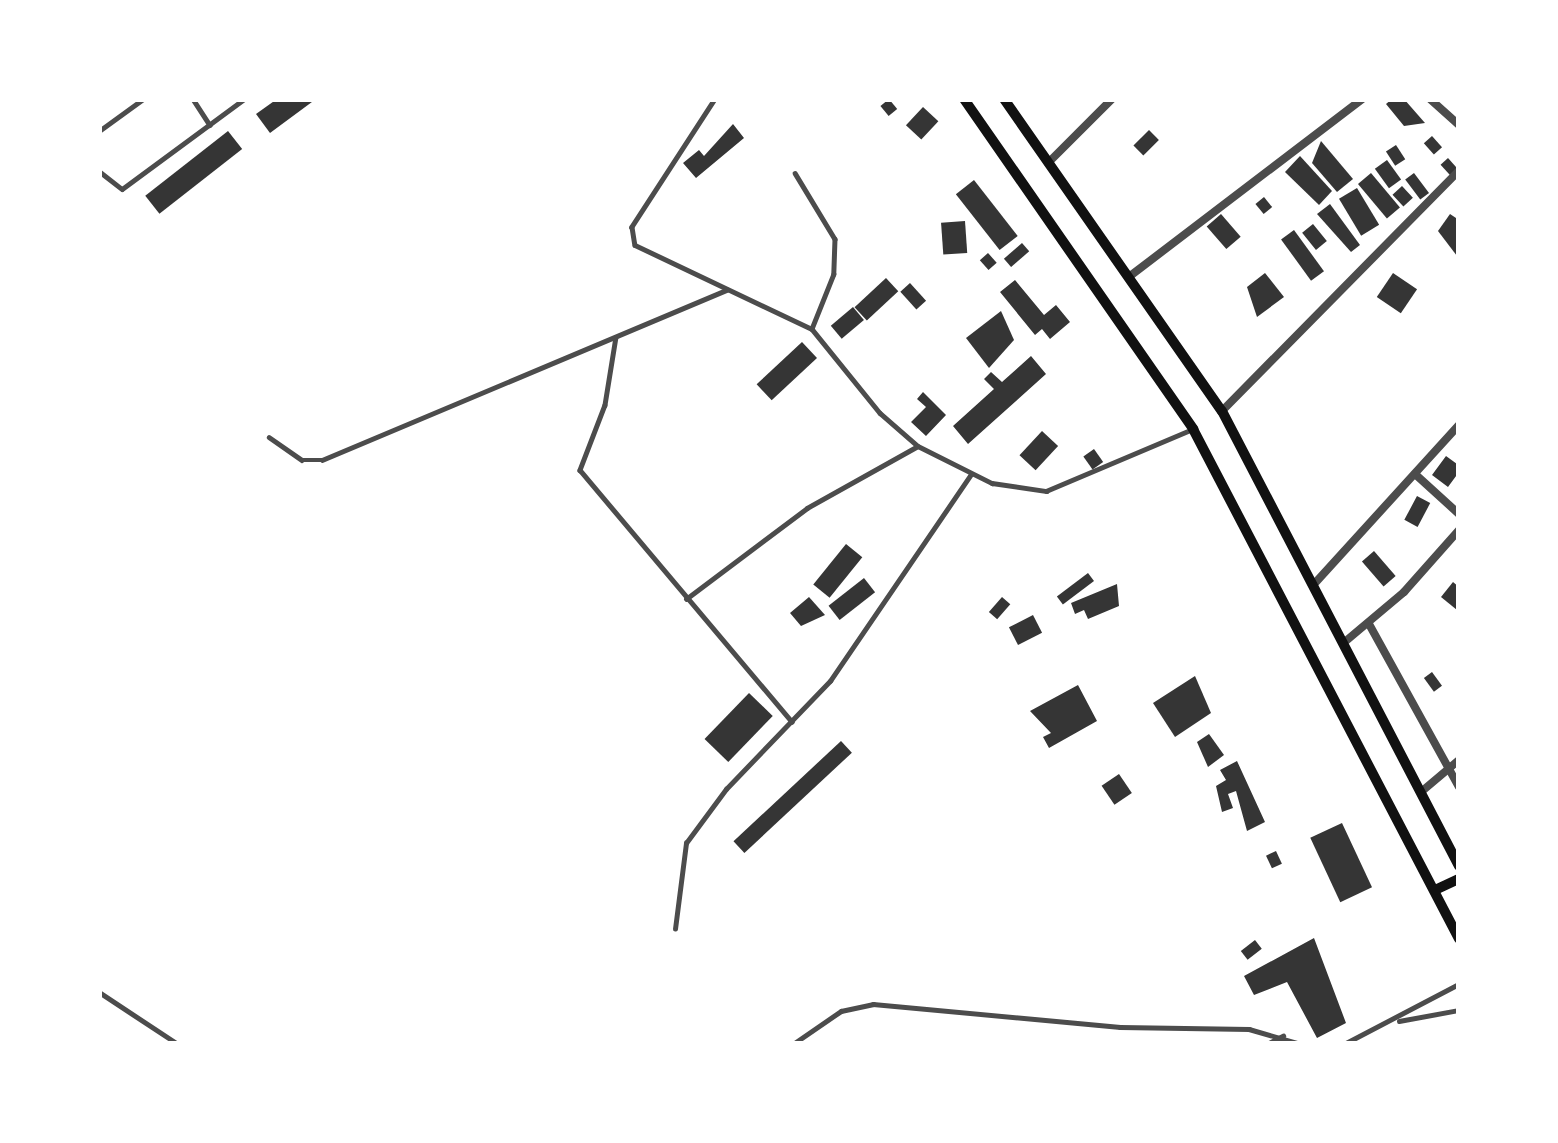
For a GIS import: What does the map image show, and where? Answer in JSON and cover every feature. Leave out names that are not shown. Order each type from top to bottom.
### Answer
[{"type":"main road","points":[[964,99],[1193,429],[1459,938]]},
{"type":"main road","points":[[1010,101],[1048,163],[1222,411],[1347,640],[1459,866]]},
{"type":"main road","points":[[1410,838],[1437,822]]},
{"type":"main road","points":[[1435,890],[1459,879]]},
{"type":"street","points":[[1048,163],[1112,99]]},
{"type":"street","points":[[1130,276],[1362,99]]},
{"type":"street","points":[[1430,99],[1459,125]]},
{"type":"street","points":[[1222,411],[1459,171]]},
{"type":"street","points":[[1316,582],[1459,425]]},
{"type":"street","points":[[1415,474],[1459,514]]},
{"type":"street","points":[[1347,640],[1370,624],[1459,530]]},
{"type":"street","points":[[1370,624],[1459,787]]},
{"type":"street","points":[[1421,792],[1459,760]]},
{"type":"lane","points":[[99,131],[142,99]]},
{"type":"lane","points":[[193,99],[210,124]]},
{"type":"lane","points":[[99,171],[122,189],[244,99]]},
{"type":"lane","points":[[715,99],[632,237],[643,250],[812,329],[880,413],[918,446],[970,474],[1024,492],[1046,490],[1193,429]]},
{"type":"lane","points":[[794,172],[835,239],[834,274],[812,329]]},
{"type":"lane","points":[[269,437],[302,460],[322,460],[727,290]]},
{"type":"lane","points":[[616,337],[604,405],[580,470],[793,724]]},
{"type":"lane","points":[[686,599],[807,508],[918,446]]},
{"type":"lane","points":[[675,928],[686,843],[726,789],[793,724],[970,474]]},
{"type":"lane","points":[[1344,1044],[1459,984]]},
{"type":"lane","points":[[99,992],[178,1044]]},
{"type":"lane","points":[[793,1044],[841,1011],[873,1004],[1283,1036],[1301,1044]]},
{"type":"lane","points":[[1393,1022],[1459,1010]]},
{"type":"lane","points":[[1267,1044],[1283,1036]]},
{"type":"building","points":[[277,99],[316,99],[270,133],[256,114]]},
{"type":"building","points":[[889,99],[897,109],[889,116],[880,106]]},
{"type":"building","points":[[1404,99],[1425,123],[1404,126],[1386,104]]},
{"type":"building","points":[[923,107],[938,121],[921,140],[906,125]]},
{"type":"building","points":[[733,124],[744,138],[696,178],[683,163],[699,150],[704,156]]},
{"type":"building","points":[[1149,130],[1159,140],[1143,155],[1133,146]]},
{"type":"building","points":[[228,131],[242,149],[159,214],[145,196]]},
{"type":"building","points":[[1432,136],[1442,147],[1434,155],[1424,143]]},
{"type":"building","points":[[1321,141],[1353,179],[1337,192],[1312,163]]},
{"type":"building","points":[[1396,145],[1405,159],[1395,166],[1386,152]]},
{"type":"building","points":[[1300,156],[1332,191],[1319,205],[1285,172]]},
{"type":"building","points":[[1448,158],[1458,169],[1451,176],[1441,165]]},
{"type":"building","points":[[1387,160],[1401,179],[1389,188],[1375,169]]},
{"type":"building","points":[[1371,173],[1400,207],[1387,218],[1358,184]]},
{"type":"building","points":[[1414,173],[1429,193],[1420,200],[1405,180]]},
{"type":"building","points":[[974,180],[1018,236],[1000,250],[956,194]]},
{"type":"building","points":[[1402,186],[1413,198],[1403,207],[1392,195]]},
{"type":"building","points":[[1357,188],[1379,225],[1361,236],[1339,199]]},
{"type":"building","points":[[1264,197],[1272,207],[1264,214],[1255,204]]},
{"type":"building","points":[[1330,204],[1360,245],[1351,252],[1317,214]]},
{"type":"building","points":[[1221,214],[1241,237],[1226,249],[1207,226]]},
{"type":"building","points":[[1450,214],[1459,220],[1457,256],[1438,231]]},
{"type":"building","points":[[965,221],[967,253],[943,255],[941,223]]},
{"type":"building","points":[[1313,224],[1327,241],[1316,250],[1302,233]]},
{"type":"building","points":[[1294,230],[1324,271],[1311,281],[1281,239]]},
{"type":"building","points":[[1022,243],[1029,251],[1011,267],[1004,259]]},
{"type":"building","points":[[988,253],[997,263],[989,270],[980,260]]},
{"type":"building","points":[[1265,273],[1284,297],[1257,317],[1247,287]]},
{"type":"building","points":[[1393,273],[1417,289],[1401,313],[1377,297]]},
{"type":"building","points":[[886,278],[898,291],[867,320],[855,307]]},
{"type":"building","points":[[1015,280],[1044,315],[1056,305],[1070,322],[1050,339],[1042,329],[1035,335],[1000,292]]},
{"type":"building","points":[[910,283],[926,301],[916,310],[900,292]]},
{"type":"building","points":[[853,307],[864,320],[842,339],[831,326]]},
{"type":"building","points":[[1001,311],[1014,340],[989,368],[966,338]]},
{"type":"building","points":[[802,342],[817,358],[772,400],[757,384]]},
{"type":"building","points":[[1031,356],[1046,374],[968,444],[953,426],[994,389],[984,379],[991,372],[1002,382]]},
{"type":"building","points":[[923,392],[946,415],[926,436],[911,422],[926,407],[917,399]]},
{"type":"building","points":[[1042,431],[1058,446],[1036,470],[1019,455]]},
{"type":"building","points":[[1094,449],[1103,462],[1093,470],[1083,456]]},
{"type":"building","points":[[1459,452],[1459,472],[1448,487],[1432,475],[1446,456],[1457,464]]},
{"type":"building","points":[[1417,496],[1430,503],[1418,527],[1404,520]]},
{"type":"building","points":[[846,544],[862,557],[830,598],[813,584]]},
{"type":"building","points":[[1374,551],[1396,576],[1384,586],[1362,561]]},
{"type":"building","points":[[1088,573],[1094,581],[1063,604],[1057,596]]},
{"type":"building","points":[[864,578],[875,592],[840,620],[829,606]]},
{"type":"building","points":[[1453,582],[1459,587],[1457,610],[1441,597]]},
{"type":"building","points":[[1117,584],[1119,606],[1088,619],[1084,610],[1075,614],[1071,603]]},
{"type":"building","points":[[809,597],[825,615],[801,626],[790,613]]},
{"type":"building","points":[[1002,597],[1010,604],[997,619],[989,612]]},
{"type":"building","points":[[1033,615],[1042,633],[1018,645],[1009,627]]},
{"type":"building","points":[[1432,672],[1442,686],[1434,692],[1424,678]]},
{"type":"building","points":[[1195,676],[1211,713],[1175,737],[1153,703]]},
{"type":"building","points":[[1078,685],[1097,721],[1049,748],[1043,737],[1051,733],[1030,711]]},
{"type":"building","points":[[749,693],[773,716],[728,762],[705,739]]},
{"type":"building","points":[[1209,734],[1224,755],[1208,767],[1197,742]]},
{"type":"building","points":[[841,741],[852,753],[744,853],[733,841]]},
{"type":"building","points":[[1237,761],[1265,822],[1247,831],[1236,791],[1228,794],[1233,808],[1222,812],[1216,786],[1226,780],[1220,770]]},
{"type":"building","points":[[1119,774],[1132,793],[1114,805],[1102,786]]},
{"type":"building","points":[[1342,823],[1372,887],[1340,902],[1310,838]]},
{"type":"building","points":[[1276,851],[1282,864],[1272,868],[1266,856]]},
{"type":"building","points":[[1314,938],[1346,1023],[1317,1038],[1287,982],[1254,995],[1244,976]]},
{"type":"building","points":[[1255,940],[1262,949],[1248,960],[1241,951]]}]
